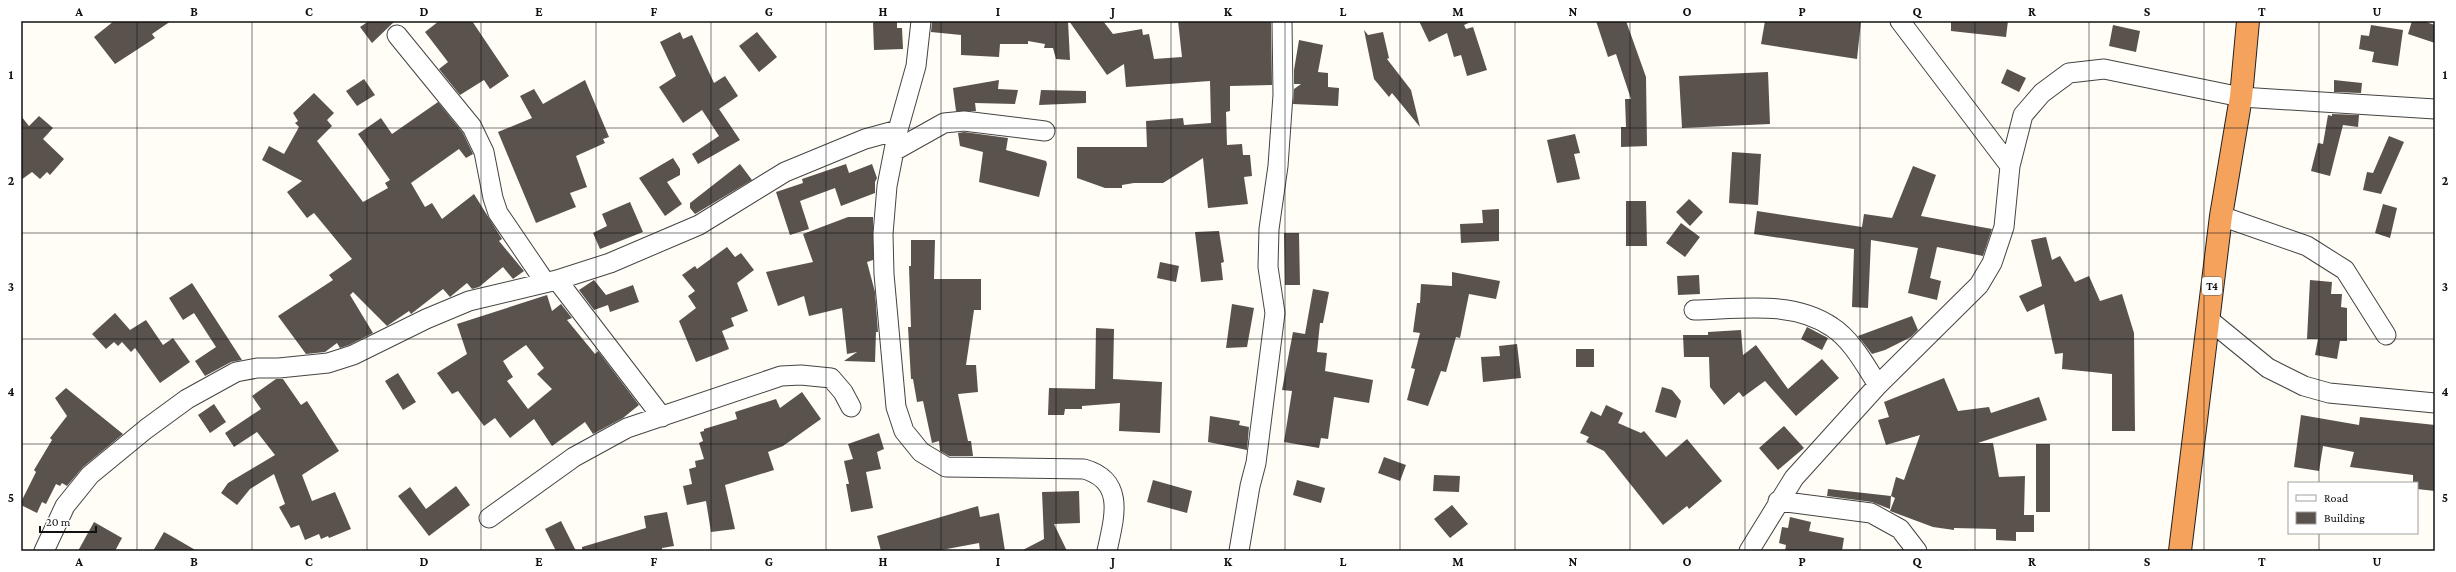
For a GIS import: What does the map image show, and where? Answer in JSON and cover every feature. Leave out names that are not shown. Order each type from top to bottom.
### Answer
[{"type":"highway","name":"T4","points":[[2180,551],[2221,216],[2241,97],[2248,21]]},
{"type":"street","points":[[921,21],[916,66],[898,130],[887,186],[883,234],[884,274],[896,407],[904,432],[921,452],[946,467],[1084,469],[1095,472],[1110,486],[1114,498],[1113,522],[1107,551]]},
{"type":"street","points":[[1239,551],[1250,486],[1256,463],[1275,313],[1268,267],[1268,244],[1278,166],[1283,95],[1282,21]]},
{"type":"street","points":[[1900,21],[2010,166]]},
{"type":"street","points":[[398,35],[472,127],[484,152],[493,198],[498,212],[551,281],[662,417]]},
{"type":"street","points":[[1749,551],[1778,501],[1794,478],[1878,385],[1966,301],[1979,285],[1992,263],[2004,227],[2010,166],[2023,116],[2042,94],[2070,73],[2104,69],[2241,97],[2435,109]]},
{"type":"street","points":[[894,151],[944,123],[964,121],[1045,131]]},
{"type":"street","points":[[44,551],[64,506],[90,475],[146,429],[205,388],[236,372],[257,368],[279,368],[328,363],[353,355],[426,319],[469,301],[551,281],[610,263],[665,241],[722,212],[785,172],[864,139],[898,130]]},
{"type":"street","points":[[2221,216],[2307,246],[2345,270],[2386,335]]},
{"type":"street","points":[[1694,310],[1784,309],[1808,313],[1833,328],[1857,352],[1878,385]]},
{"type":"street","points":[[2208,319],[2268,368],[2304,386],[2329,393],[2435,403]]},
{"type":"street","points":[[489,518],[574,458],[627,428],[781,376],[801,375],[831,378],[843,392],[851,407]]},
{"type":"street","points":[[1778,501],[1871,513],[1900,529],[1917,551]]},
{"type":"building","points":[[114,21],[171,21],[152,34],[155,38],[115,64],[94,37]]},
{"type":"building","points":[[369,21],[395,21],[372,43],[360,27]]},
{"type":"building","points":[[439,21],[472,21],[509,76],[490,89],[484,80],[460,95],[439,69],[448,62],[425,32]]},
{"type":"building","points":[[877,21],[897,21],[897,28],[902,28],[903,49],[874,50],[873,23]]},
{"type":"building","points":[[932,21],[1068,21],[1070,60],[1056,59],[1053,48],[1044,48],[1045,44],[1028,41],[1028,44],[1000,44],[999,57],[961,55],[961,35],[931,32]]},
{"type":"building","points":[[1069,21],[1103,21],[1113,34],[1142,29],[1143,35],[1149,34],[1154,59],[1182,57],[1178,21],[1271,21],[1272,85],[1230,86],[1230,111],[1226,112],[1227,145],[1242,144],[1243,155],[1250,155],[1252,176],[1244,177],[1248,204],[1208,208],[1203,158],[1163,183],[1134,183],[1122,185],[1122,188],[1105,188],[1077,178],[1077,147],[1147,147],[1146,121],[1183,118],[1184,125],[1211,123],[1210,81],[1126,87],[1124,64],[1107,75]]},
{"type":"building","points":[[1419,21],[1473,21],[1464,25],[1466,29],[1473,27],[1487,70],[1467,76],[1461,55],[1454,57],[1447,33],[1429,42]]},
{"type":"building","points":[[1596,21],[1626,21],[1646,77],[1647,146],[1621,147],[1621,127],[1626,127],[1625,99],[1631,99],[1616,54],[1608,57]]},
{"type":"building","points":[[1765,21],[1861,21],[1857,59],[1761,44]]},
{"type":"building","points":[[1951,21],[2008,21],[2006,37],[1951,31]]},
{"type":"building","points":[[2412,21],[2423,21],[2435,25],[2435,43],[2408,34]]},
{"type":"building","points":[[2113,25],[2140,31],[2136,52],[2109,46]]},
{"type":"building","points":[[2371,25],[2403,30],[2398,66],[2372,62],[2374,52],[2359,49],[2361,35],[2369,36]]},
{"type":"building","points":[[1364,30],[1368,35],[1383,32],[1389,58],[1387,59],[1411,90],[1420,127],[1392,93],[1389,97],[1374,79]]},
{"type":"building","points":[[680,32],[683,39],[692,35],[714,83],[725,76],[738,96],[719,109],[740,140],[698,164],[692,154],[719,136],[702,110],[683,123],[659,87],[676,76],[660,42]]},
{"type":"building","points":[[757,32],[777,57],[759,72],[739,46]]},
{"type":"building","points":[[1299,40],[1323,45],[1318,72],[1328,73],[1328,87],[1339,88],[1338,106],[1293,104],[1294,89],[1301,84],[1294,84],[1294,70]]},
{"type":"building","points":[[2007,69],[2026,78],[2019,92],[2001,83]]},
{"type":"building","points":[[1768,72],[1770,124],[1682,128],[1679,76]]},
{"type":"building","points":[[364,79],[375,95],[357,106],[346,91]]},
{"type":"building","points":[[585,80],[609,137],[603,139],[605,143],[576,156],[587,187],[570,193],[576,207],[536,223],[498,132],[532,118],[520,96],[534,89],[543,104]]},
{"type":"building","points":[[999,80],[998,89],[1018,90],[1015,104],[975,103],[976,111],[956,111],[953,88]]},
{"type":"building","points":[[2334,80],[2362,83],[2361,93],[2334,92]]},
{"type":"building","points":[[1041,90],[1086,91],[1086,103],[1039,105]]},
{"type":"building","points":[[314,93],[334,113],[327,120],[332,126],[317,141],[363,202],[388,188],[385,183],[390,180],[358,134],[381,118],[392,134],[438,102],[463,133],[473,154],[466,158],[459,149],[411,183],[425,207],[432,203],[442,219],[474,194],[502,239],[499,241],[524,271],[513,279],[503,267],[479,287],[472,289],[467,283],[450,297],[443,289],[411,314],[409,311],[387,326],[353,292],[350,295],[373,333],[340,348],[337,343],[325,352],[306,354],[278,316],[333,280],[329,275],[352,259],[314,213],[307,218],[287,192],[302,181],[262,160],[269,146],[284,154],[299,127],[295,123],[298,121],[293,113]]},
{"type":"building","points":[[2332,114],[2359,115],[2358,127],[2343,125],[2330,176],[2311,171],[2318,143],[2323,144],[2328,115],[2332,116]]},
{"type":"building","points":[[21,116],[29,126],[39,116],[53,128],[43,139],[64,159],[50,175],[47,172],[40,179],[32,172],[21,180]]},
{"type":"building","points":[[964,132],[1008,138],[1006,150],[1046,161],[1047,164],[1039,197],[979,182],[983,152],[960,146],[958,133]]},
{"type":"building","points":[[1575,134],[1580,153],[1574,154],[1580,179],[1557,183],[1547,140]]},
{"type":"building","points":[[2389,136],[2404,142],[2381,194],[2363,190],[2367,172],[2373,173]]},
{"type":"building","points":[[1732,152],[1761,154],[1758,205],[1729,203]]},
{"type":"building","points":[[673,158],[680,169],[680,175],[667,182],[682,204],[665,216],[639,178]]},
{"type":"building","points":[[740,164],[752,180],[695,214],[690,208],[690,203]]},
{"type":"building","points":[[846,164],[849,173],[872,164],[877,178],[875,182],[875,193],[841,206],[835,188],[800,201],[809,229],[790,235],[776,192],[803,183],[802,179]]},
{"type":"building","points":[[1913,166],[1936,175],[1921,216],[1992,229],[1983,256],[1937,247],[1930,278],[1941,281],[1937,300],[1908,293],[1918,248],[1871,240],[1868,308],[1852,307],[1854,249],[1754,234],[1757,211],[1862,227],[1864,214],[1892,218]]},
{"type":"building","points":[[1689,199],[1703,212],[1690,226],[1676,212]]},
{"type":"building","points":[[1626,201],[1646,201],[1647,246],[1626,246]]},
{"type":"building","points":[[630,202],[643,232],[600,249],[593,233],[607,226],[602,214]]},
{"type":"building","points":[[2383,204],[2397,208],[2390,238],[2375,233]]},
{"type":"building","points":[[1499,209],[1499,241],[1461,243],[1460,224],[1483,223],[1482,210]]},
{"type":"building","points":[[848,217],[873,217],[873,260],[867,262],[875,292],[878,332],[876,332],[875,362],[844,361],[857,352],[847,354],[842,308],[809,316],[804,296],[778,306],[766,272],[813,262],[803,234]]},
{"type":"building","points":[[1681,223],[1700,237],[1685,257],[1666,243]]},
{"type":"building","points":[[1219,231],[1224,262],[1221,263],[1223,280],[1201,282],[1195,232]]},
{"type":"building","points":[[1284,233],[1299,233],[1300,285],[1285,285]]},
{"type":"building","points":[[2046,237],[2052,260],[2060,256],[2075,282],[2089,276],[2100,301],[2122,294],[2134,333],[2135,431],[2112,431],[2112,374],[2062,369],[2063,353],[2055,354],[2044,304],[2027,312],[2019,296],[2042,286],[2031,240]]},
{"type":"building","points":[[911,240],[935,240],[934,279],[981,279],[981,310],[974,310],[966,365],[976,365],[978,392],[958,394],[968,441],[971,441],[973,456],[949,456],[940,451],[939,441],[932,443],[923,401],[917,402],[913,379],[911,379],[908,327],[911,327],[909,266],[911,266]]},
{"type":"building","points":[[727,247],[735,257],[741,253],[754,270],[737,283],[748,311],[731,318],[734,326],[722,331],[729,349],[696,362],[679,321],[696,308],[688,296],[695,291],[682,275],[695,266],[697,269]]},
{"type":"building","points":[[1160,262],[1179,266],[1176,282],[1157,278]]},
{"type":"building","points":[[1452,272],[1500,281],[1496,299],[1469,294],[1460,338],[1456,337],[1446,372],[1441,371],[1428,406],[1407,400],[1415,369],[1411,368],[1420,333],[1413,332],[1417,303],[1420,303],[1421,284],[1452,286]]},
{"type":"building","points":[[1699,275],[1700,294],[1678,295],[1677,276]]},
{"type":"building","points":[[594,280],[606,295],[633,285],[639,302],[610,312],[608,305],[594,310],[579,290]]},
{"type":"building","points":[[2310,280],[2332,282],[2331,294],[2342,294],[2341,307],[2347,308],[2347,341],[2340,341],[2337,359],[2315,355],[2318,339],[2307,339]]},
{"type":"building","points":[[192,283],[242,360],[231,362],[205,376],[195,361],[216,347],[194,313],[183,320],[169,298]]},
{"type":"building","points":[[1313,289],[1329,292],[1323,323],[1320,323],[1317,352],[1327,353],[1325,371],[1373,380],[1369,403],[1334,397],[1328,439],[1321,438],[1319,448],[1284,442],[1292,391],[1282,390],[1293,332],[1305,334]]},
{"type":"building","points":[[547,295],[552,311],[561,304],[572,318],[567,320],[595,354],[598,351],[639,405],[623,418],[593,434],[585,422],[552,446],[534,419],[510,438],[495,418],[484,426],[458,391],[452,394],[437,373],[467,354],[457,324]],"holes":[[[526,345],[544,368],[537,374],[552,389],[528,409],[507,381],[513,377],[503,361]]]},
{"type":"building","points":[[1232,304],[1254,308],[1247,347],[1226,348]]},
{"type":"building","points":[[115,313],[130,330],[146,320],[163,345],[173,338],[190,362],[160,383],[135,348],[131,352],[122,342],[118,346],[114,342],[106,349],[92,334]]},
{"type":"building","points":[[1912,316],[1918,330],[1911,337],[1885,350],[1872,354],[1858,336]]},
{"type":"building","points":[[1807,327],[1828,338],[1822,350],[1801,339]]},
{"type":"building","points":[[1096,328],[1114,329],[1113,379],[1162,382],[1160,433],[1119,431],[1120,403],[1082,406],[1082,409],[1065,409],[1064,415],[1048,415],[1049,388],[1095,389]]},
{"type":"building","points":[[1741,330],[1743,355],[1756,345],[1788,389],[1822,359],[1839,378],[1796,416],[1765,381],[1743,397],[1739,392],[1724,405],[1710,387],[1709,357],[1684,357],[1683,335],[1708,335],[1708,332]]},
{"type":"building","points":[[1517,344],[1521,378],[1483,382],[1481,357],[1500,356],[1499,346]]},
{"type":"building","points":[[1576,349],[1594,349],[1594,367],[1576,367]]},
{"type":"building","points":[[398,373],[416,402],[403,410],[385,381]]},
{"type":"building","points":[[1944,378],[1958,411],[1989,407],[1991,413],[2039,397],[2047,420],[1978,443],[1993,443],[1999,477],[2025,476],[2024,515],[2034,515],[2034,532],[2016,532],[2016,541],[1996,540],[1996,529],[1954,528],[1954,530],[1933,527],[1890,511],[1895,498],[1891,496],[1896,477],[1904,480],[1920,435],[1886,445],[1878,420],[1889,417],[1884,402]]},
{"type":"building","points":[[276,379],[283,379],[301,405],[307,401],[339,451],[302,475],[312,501],[335,492],[351,529],[329,538],[328,536],[321,539],[319,534],[305,540],[299,525],[291,528],[279,507],[285,504],[274,474],[250,489],[237,505],[221,493],[228,483],[275,455],[257,432],[234,447],[225,433],[261,409],[252,396]]},
{"type":"building","points":[[1662,387],[1672,390],[1681,401],[1676,418],[1655,412]]},
{"type":"building","points":[[66,388],[123,434],[83,467],[67,486],[62,483],[60,486],[56,484],[46,504],[42,502],[37,513],[21,505],[21,502],[36,472],[34,470],[52,440],[50,438],[67,416],[55,398]]},
{"type":"building","points":[[802,392],[821,419],[783,446],[768,452],[774,470],[725,485],[735,529],[711,532],[706,501],[687,505],[683,486],[692,484],[689,469],[696,467],[695,461],[704,459],[699,443],[703,441],[700,432],[704,431],[704,429],[737,419],[735,412],[776,399],[780,408]]},
{"type":"building","points":[[214,404],[226,422],[210,433],[198,415]]},
{"type":"building","points":[[1606,405],[1623,413],[1618,423],[1641,433],[1644,431],[1666,457],[1687,439],[1722,481],[1689,509],[1687,506],[1663,525],[1604,451],[1586,442],[1589,437],[1580,433],[1591,411],[1601,416]]},
{"type":"building","points":[[2301,415],[2359,425],[2360,417],[2435,425],[2435,491],[2418,489],[2418,482],[2413,482],[2413,475],[2350,467],[2354,452],[2323,446],[2319,471],[2294,467]]},
{"type":"building","points":[[1210,416],[1240,421],[1239,425],[1249,427],[1247,450],[1208,442]]},
{"type":"building","points":[[1784,426],[1804,448],[1778,470],[1759,448]]},
{"type":"building","points":[[879,433],[884,449],[877,452],[881,469],[866,472],[873,508],[851,512],[846,484],[849,484],[844,461],[853,459],[848,444]]},
{"type":"building","points":[[2036,444],[2050,444],[2050,512],[2036,512]]},
{"type":"building","points":[[1384,457],[1406,465],[1400,481],[1378,473]]},
{"type":"building","points":[[1434,475],[1460,476],[1459,492],[1433,491]]},
{"type":"building","points":[[1153,480],[1192,491],[1187,513],[1147,502]]},
{"type":"building","points":[[1297,480],[1325,488],[1321,503],[1293,495]]},
{"type":"building","points":[[456,486],[470,505],[429,536],[398,496],[410,487],[426,509]]},
{"type":"building","points":[[1828,489],[1891,496],[1890,509],[1872,502],[1827,496]]},
{"type":"building","points":[[1079,491],[1080,523],[1054,524],[1067,551],[1021,551],[1044,539],[1042,492]]},
{"type":"building","points":[[1452,505],[1468,524],[1450,538],[1434,519]]},
{"type":"building","points":[[978,506],[980,517],[999,513],[1005,551],[980,551],[979,543],[936,551],[881,551],[877,536]]},
{"type":"building","points":[[667,512],[674,546],[662,548],[662,551],[582,551],[582,547],[646,528],[644,516]]},
{"type":"building","points":[[1790,517],[1811,522],[1809,531],[1844,538],[1842,551],[1785,551],[1786,545],[1779,543],[1782,527],[1788,528]]},
{"type":"building","points":[[561,521],[576,551],[556,551],[545,529]]},
{"type":"building","points":[[94,522],[122,538],[115,551],[78,551]]},
{"type":"building","points":[[164,532],[173,537],[197,551],[153,551]]}]
